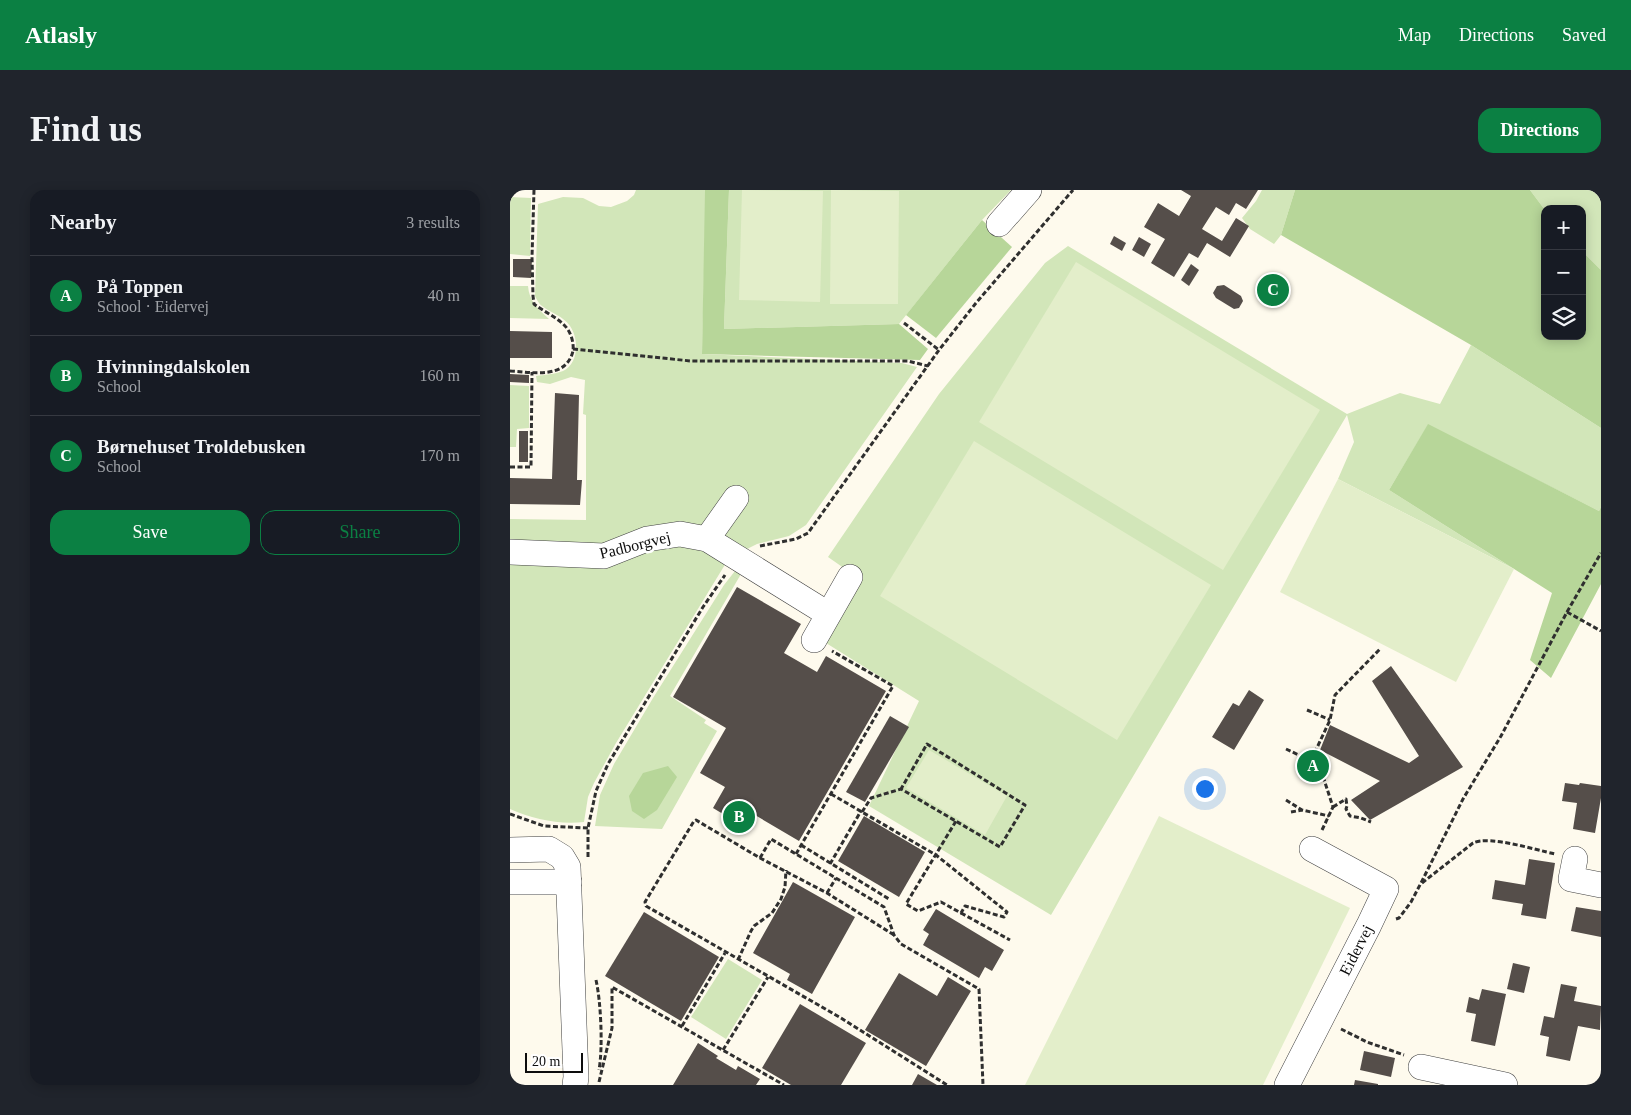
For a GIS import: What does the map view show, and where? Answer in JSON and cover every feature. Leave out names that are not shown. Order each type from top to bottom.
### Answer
[{"type":"street","points":[[999,224],[1029,190]]},
{"type":"street","points":[[706,539],[736,498]]},
{"type":"street","name":"Padborgvej","points":[[510,552],[604,556],[647,539],[680,534],[706,539],[828,614]]},
{"type":"street","points":[[814,640],[850,577]]},
{"type":"street","name":"Eidervej","points":[[1287,1085],[1386,889],[1312,849]]},
{"type":"street","points":[[510,850],[550,850],[562,857],[568,867],[575,1085]]},
{"type":"street","points":[[1575,859],[1571,878],[1601,885]]},
{"type":"street","points":[[510,882],[569,882]]},
{"type":"street","points":[[1421,1067],[1505,1085]]},
{"type":"path","points":[[510,371],[550,372],[558,370],[569,362],[573,349],[572,336],[567,328],[559,320],[534,304],[532,257],[534,190]]},
{"type":"path","points":[[588,858],[588,828],[596,791],[608,764],[703,607],[736,559],[760,546],[796,539],[808,533],[938,350],[1073,190]]},
{"type":"path","points":[[904,323],[938,350]]},
{"type":"path","points":[[573,349],[691,361],[908,361],[928,366]]},
{"type":"path","points":[[510,467],[531,468],[532,372]]},
{"type":"path","points":[[1369,925],[1386,924],[1399,918],[1411,902],[1464,799],[1501,736],[1567,612],[1601,553]]},
{"type":"path","points":[[1567,612],[1601,631]]},
{"type":"path","points":[[796,854],[893,686],[814,640]]},
{"type":"path","points":[[1334,807],[1315,752],[1330,720],[1335,695],[1380,649]]},
{"type":"path","points":[[1306,710],[1330,720]]},
{"type":"path","points":[[830,864],[871,798],[901,789],[928,744],[1025,805],[1000,847],[901,789]]},
{"type":"path","points":[[1286,749],[1303,757],[1317,758]]},
{"type":"path","points":[[831,794],[936,855],[1007,912],[1004,917],[965,906],[961,912]]},
{"type":"path","points":[[1312,849],[1334,807],[1346,799],[1346,809],[1350,816],[1371,822]]},
{"type":"path","points":[[1286,800],[1302,810],[1329,816]]},
{"type":"path","points":[[1291,812],[1302,810]]},
{"type":"path","points":[[510,814],[544,826],[588,828]]},
{"type":"path","points":[[947,1085],[840,1018],[646,906],[645,902],[694,821],[696,820],[760,858],[827,893],[894,935],[902,944],[979,989],[983,1085]]},
{"type":"path","points":[[956,821],[906,904],[918,911],[941,902],[1010,940]]},
{"type":"path","points":[[760,858],[770,838],[884,907],[894,935]]},
{"type":"path","points":[[1421,883],[1479,840],[1505,843],[1575,859]]},
{"type":"path","points":[[801,845],[889,900]]},
{"type":"path","points":[[738,960],[754,926],[772,914],[781,899],[785,887],[786,870]]},
{"type":"path","points":[[827,893],[836,878]]},
{"type":"path","points":[[682,1026],[725,953]]},
{"type":"path","points":[[595,974],[599,991],[601,1044],[597,1085]]},
{"type":"path","points":[[723,1050],[768,977]]},
{"type":"path","points":[[597,1085],[612,1028],[612,987],[784,1085]]},
{"type":"path","points":[[1321,1018],[1367,1042],[1418,1060],[1421,1067]]},
{"type":"green space","points":[[636,190],[706,190],[702,354],[902,363],[917,367],[806,525],[789,536],[757,544],[743,551],[702,527],[606,545],[510,543],[510,519],[586,520],[586,415],[583,414],[585,380],[571,377],[550,384],[537,382],[536,376],[563,371],[572,362],[576,350],[575,337],[570,326],[541,305],[535,296],[538,204],[563,197],[583,198],[599,206],[611,207],[627,201],[634,195]]},
{"type":"green space","points":[[705,190],[729,190],[724,329],[899,324],[928,349],[920,360],[702,354]]},
{"type":"green space","points":[[729,190],[1011,190],[982,220],[899,324],[724,329]]},
{"type":"green space","points":[[742,190],[823,191],[820,302],[739,300]]},
{"type":"green space","points":[[831,190],[899,191],[898,304],[830,304]]},
{"type":"green space","points":[[1262,190],[1295,190],[1281,235],[1274,244],[1250,229],[1242,218],[1256,201]]},
{"type":"green space","points":[[1295,190],[1530,190],[1541,205],[1541,340],[1586,340],[1586,255],[1601,270],[1601,428],[1471,345],[1281,235]]},
{"type":"green space","points":[[1530,190],[1601,190],[1601,270],[1586,255],[1586,205],[1541,205]]},
{"type":"green space","points":[[510,197],[531,198],[530,256],[510,254]]},
{"type":"green space","points":[[982,220],[1012,247],[936,338],[906,315]]},
{"type":"green space","points":[[1068,246],[1347,414],[1400,393],[1440,404],[1471,345],[1601,428],[1601,507],[1599,511],[1428,425],[1389,490],[1514,569],[1338,479],[1354,442],[1347,415],[1051,915],[869,806],[919,701],[826,643],[861,580],[828,557],[939,394],[1045,263]]},
{"type":"green space","points":[[1076,262],[1320,410],[1223,570],[979,422]]},
{"type":"green space","points":[[510,286],[528,286],[532,300],[549,319],[510,318]]},
{"type":"green space","points":[[510,385],[529,386],[529,428],[517,429],[516,447],[510,447]]},
{"type":"green space","points":[[1428,424],[1599,511],[1601,507],[1601,584],[1551,678],[1530,660],[1552,593],[1389,490]]},
{"type":"green space","points":[[974,441],[1211,585],[1117,740],[880,596]]},
{"type":"green space","points":[[1338,479],[1514,569],[1456,682],[1280,592]]},
{"type":"green space","points":[[655,544],[698,548],[726,563],[616,743],[594,783],[588,797],[584,822],[565,823],[546,820],[510,809],[510,560]]},
{"type":"green space","points":[[735,571],[741,574],[670,696],[706,720],[704,723],[717,731],[662,829],[595,826],[600,795],[614,764],[653,698],[724,585]]},
{"type":"green space","points":[[929,750],[1007,796],[985,835],[906,788]]},
{"type":"green space","points":[[668,766],[677,777],[657,810],[644,819],[632,811],[629,796],[643,773]]},
{"type":"green space","points":[[1159,816],[1350,908],[1263,1085],[1025,1085]]},
{"type":"green space","points":[[728,959],[762,980],[726,1039],[691,1017]]},
{"type":"building","points":[[1181,190],[1258,190],[1246,209],[1236,203],[1229,215],[1216,207],[1202,229],[1222,241],[1236,218],[1249,226],[1230,257],[1207,243],[1198,258],[1189,253],[1174,277],[1151,263],[1165,239],[1144,227],[1158,203],[1179,216],[1191,196]]},
{"type":"building","points":[[1114,236],[1126,243],[1122,251],[1110,244]]},
{"type":"building","points":[[1139,237],[1151,244],[1144,257],[1132,250]]},
{"type":"building","points":[[513,259],[532,259],[531,278],[513,277]]},
{"type":"building","points":[[1191,264],[1199,270],[1189,286],[1181,280]]},
{"type":"building","points":[[1224,285],[1241,296],[1243,301],[1239,308],[1234,309],[1216,298],[1213,293],[1217,286]]},
{"type":"building","points":[[510,331],[552,332],[552,358],[510,358]]},
{"type":"building","points":[[510,374],[529,375],[529,383],[510,382]]},
{"type":"building","points":[[555,393],[579,395],[577,480],[582,480],[580,505],[510,504],[510,478],[552,479]]},
{"type":"building","points":[[519,431],[528,431],[528,462],[519,462]]},
{"type":"building","points":[[737,587],[801,624],[784,653],[817,672],[826,656],[886,691],[799,841],[755,815],[748,829],[713,808],[725,787],[700,773],[726,728],[673,697]]},
{"type":"building","points":[[1391,666],[1463,767],[1370,820],[1351,800],[1380,781],[1320,750],[1330,725],[1409,763],[1419,756],[1372,681]]},
{"type":"building","points":[[1249,690],[1264,700],[1234,750],[1212,737],[1233,703],[1239,706]]},
{"type":"building","points":[[890,716],[909,727],[865,802],[846,792]]},
{"type":"building","points":[[1565,783],[1601,786],[1601,798],[1595,833],[1573,829],[1577,803],[1562,801]]},
{"type":"building","points":[[864,816],[925,852],[899,897],[838,861]]},
{"type":"building","points":[[1529,859],[1555,863],[1546,919],[1521,915],[1523,904],[1492,899],[1495,880],[1525,885]]},
{"type":"building","points":[[793,882],[855,917],[812,994],[787,980],[790,974],[753,953]]},
{"type":"building","points":[[1576,907],[1601,911],[1601,937],[1571,931]]},
{"type":"building","points":[[936,909],[1004,950],[992,971],[985,967],[979,978],[923,945],[929,934],[923,930]]},
{"type":"building","points":[[644,912],[719,957],[681,1021],[605,976]]},
{"type":"building","points":[[1513,963],[1530,967],[1524,993],[1507,989]]},
{"type":"building","points":[[899,973],[937,996],[948,977],[971,991],[926,1066],[865,1030]]},
{"type":"building","points":[[1561,984],[1577,987],[1574,1001],[1601,1006],[1600,1030],[1578,1026],[1570,1061],[1546,1056],[1549,1037],[1540,1035],[1544,1016],[1554,1018]]},
{"type":"building","points":[[1482,989],[1506,994],[1495,1046],[1471,1041],[1476,1014],[1466,1012],[1469,997],[1479,1000]]},
{"type":"building","points":[[800,1004],[866,1043],[841,1085],[791,1085],[762,1068]]},
{"type":"building","points":[[698,1043],[718,1056],[716,1058],[736,1070],[738,1066],[760,1079],[756,1085],[673,1085]]},
{"type":"building","points":[[1364,1051],[1395,1058],[1391,1077],[1360,1070]]},
{"type":"building","points":[[918,1074],[937,1085],[912,1085]]},
{"type":"building","points":[[1355,1080],[1378,1084],[1378,1085],[1354,1085]]},
{"type":"place","name":"Børnehuset Troldebusken","points":[[1273,290]]},
{"type":"place","name":"På Toppen","points":[[1313,766]]},
{"type":"place","name":"Hvinningdalskolen","points":[[739,817]]}]
